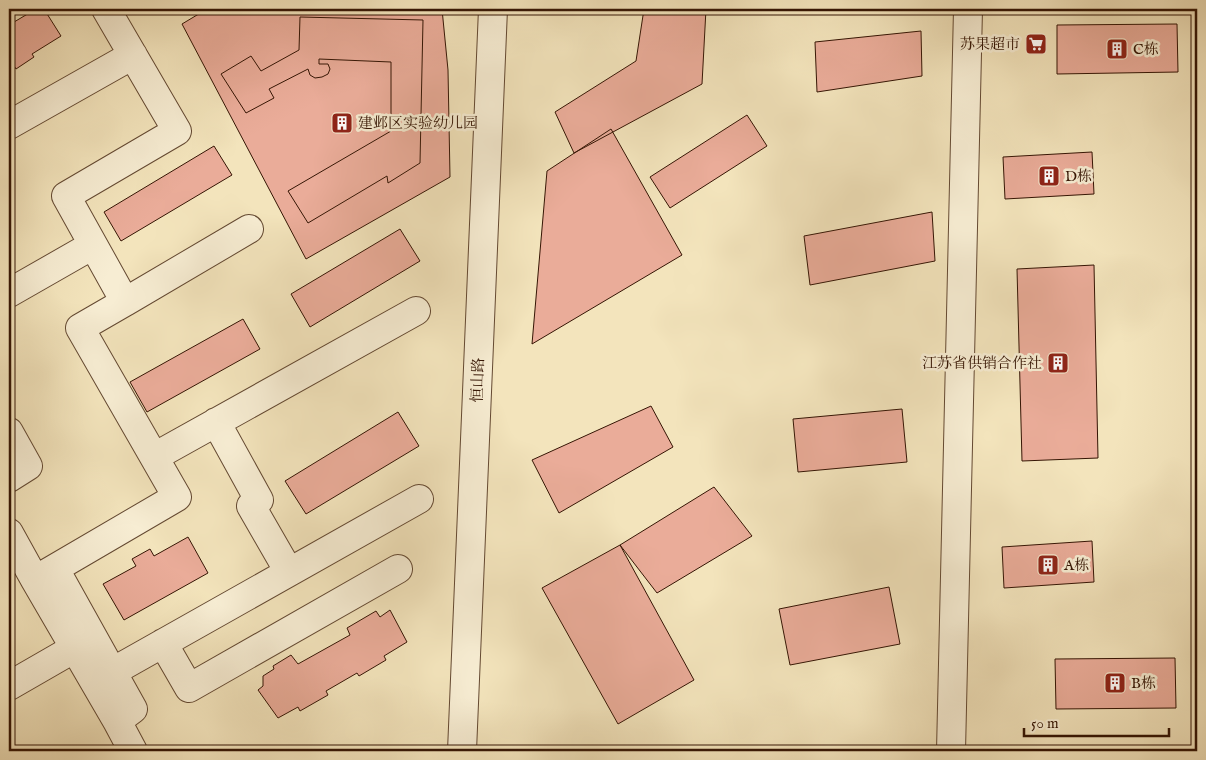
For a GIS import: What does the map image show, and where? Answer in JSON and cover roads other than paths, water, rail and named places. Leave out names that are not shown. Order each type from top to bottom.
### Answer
[{"type":"street","points":[[106,9],[177,131],[66,196],[125,302]]},
{"type":"street","name":"恒山路","points":[[462,751],[493,9]]},
{"type":"street","points":[[951,751],[968,9]]},
{"type":"street","points":[[9,125],[133,55]]},
{"type":"street","points":[[45,574],[177,497],[80,328],[249,229]]},
{"type":"street","points":[[9,293],[93,245]]},
{"type":"street","points":[[154,457],[416,311]]},
{"type":"street","points":[[216,422],[259,500],[251,506],[289,572]]},
{"type":"street","points":[[9,432],[28,466],[9,478]]},
{"type":"street","points":[[112,672],[419,499]]},
{"type":"street","points":[[9,533],[15,560],[45,574],[112,672],[134,709],[117,721]]},
{"type":"street","points":[[163,643],[189,688],[398,569]]},
{"type":"street","points":[[45,574],[75,648],[133,751]]},
{"type":"street","points":[[9,686],[75,648]]},
{"type":"place","name":"苏果超市","points":[[1036,44]]},
{"type":"place","name":"C栋","points":[[1117,49]]},
{"type":"place","name":"建邺区实验幼儿园","points":[[342,123]]},
{"type":"place","name":"D栋","points":[[1049,176]]},
{"type":"place","name":"江苏省供销合作社","points":[[1058,363]]},
{"type":"place","name":"A栋","points":[[1048,565]]},
{"type":"place","name":"B栋","points":[[1115,683]]}]
